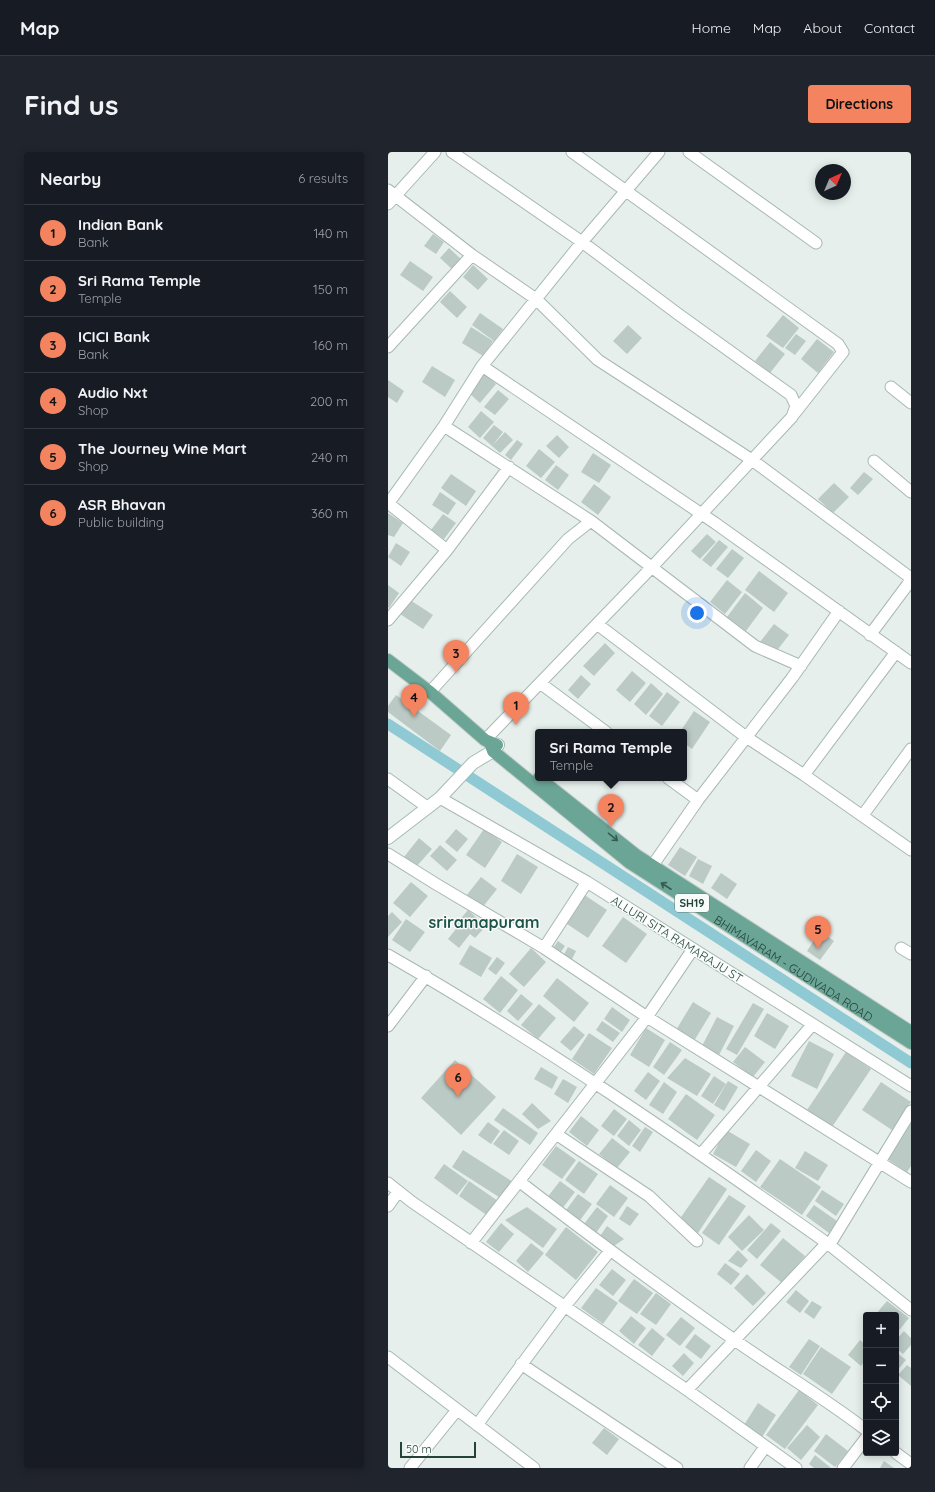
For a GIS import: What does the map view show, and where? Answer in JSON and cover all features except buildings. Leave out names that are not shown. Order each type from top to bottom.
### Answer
[{"type":"main road","name":"BHIMAVARAM - GUDIVADA ROAD","points":[[388,660],[430,692],[491,745],[535,775]]},
{"type":"main road","points":[[388,838],[440,798],[491,745]]},
{"type":"main road","name":"SH19","points":[[491,745],[630,863],[649,870]]},
{"type":"main road","name":"BHIMAVARAM - GUDIVADA ROAD","points":[[543,781],[636,855],[649,870],[886,1022],[911,1043]]},
{"type":"main road","name":"BHIMAVARAM - GUDIVADA ROAD","points":[[886,1022],[911,1032]]},
{"type":"street","points":[[435,152],[390,197],[536,299],[598,360],[752,460],[911,579],[870,635]]},
{"type":"street","points":[[452,152],[582,242],[678,314],[792,396],[796,406],[792,417]]},
{"type":"street","points":[[491,745],[540,683],[652,567],[792,417],[843,352],[838,344],[625,192],[572,152]]},
{"type":"street","points":[[447,550],[388,504],[444,426],[482,366],[582,242],[659,152]]},
{"type":"street","points":[[689,152],[816,243]]},
{"type":"street","points":[[388,347],[472,255]]},
{"type":"street","points":[[482,366],[702,514],[839,611],[870,635],[911,662]]},
{"type":"street","points":[[890,387],[911,403]]},
{"type":"street","points":[[444,426],[591,521],[755,646],[801,666]]},
{"type":"street","points":[[874,461],[911,492]]},
{"type":"street","points":[[388,620],[447,550],[509,467]]},
{"type":"street","points":[[430,692],[568,539],[591,521]]},
{"type":"street","points":[[649,870],[698,800],[801,666],[839,611]]},
{"type":"street","points":[[597,624],[746,737],[804,774],[911,850]]},
{"type":"street","points":[[804,774],[896,652]]},
{"type":"street","points":[[540,683],[602,729]]},
{"type":"street","points":[[863,815],[911,749]]},
{"type":"street","points":[[388,779],[427,807]]},
{"type":"street","points":[[672,781],[698,800]]},
{"type":"street","name":"ALLURI SITA RAMARAJU ST","points":[[440,798],[587,882],[911,1086]]},
{"type":"street","points":[[388,854],[544,948],[647,1017],[911,1182]]},
{"type":"street","points":[[544,948],[587,882]]},
{"type":"street","points":[[901,948],[911,954]]},
{"type":"street","points":[[472,1243],[647,1017],[693,949]]},
{"type":"street","points":[[388,955],[471,1003],[700,1154],[829,1243],[911,1310]]},
{"type":"street","points":[[388,1026],[426,976]]},
{"type":"street","points":[[700,1154],[812,1025]]},
{"type":"street","points":[[687,1390],[829,1243],[911,1111]]},
{"type":"street","points":[[556,1134],[649,1196],[697,1241]]},
{"type":"street","points":[[520,1182],[610,1252],[734,1340],[835,1406],[863,1428]]},
{"type":"street","points":[[388,1184],[687,1390],[796,1468]]},
{"type":"street","points":[[388,1206],[398,1192]]},
{"type":"street","points":[[477,1425],[565,1306],[610,1252]]},
{"type":"street","points":[[388,1357],[477,1425],[521,1464],[534,1468]]},
{"type":"street","points":[[521,1364],[677,1468]]},
{"type":"street","points":[[410,1468],[457,1410]]},
{"type":"street","points":[[843,1468],[863,1442]]},
{"type":"street","points":[[750,1468],[765,1447]]},
{"type":"street","points":[[899,1454],[911,1464]]},
{"type":"waterway","points":[[388,724],[911,1063]]},
{"type":"place","name":"ICICI Bank","points":[[456,673]]},
{"type":"place","name":"Audio Nxt","points":[[414,717]]},
{"type":"place","name":"Indian Bank","points":[[516,725]]},
{"type":"place","name":"Sri Rama Temple","points":[[611,827]]},
{"type":"place","name":"The Journey Wine Mart","points":[[818,949]]},
{"type":"place","name":"ASR Bhavan","points":[[458,1097]]},
{"type":"district","name":"sriramapuram","points":[[484,922]]}]
